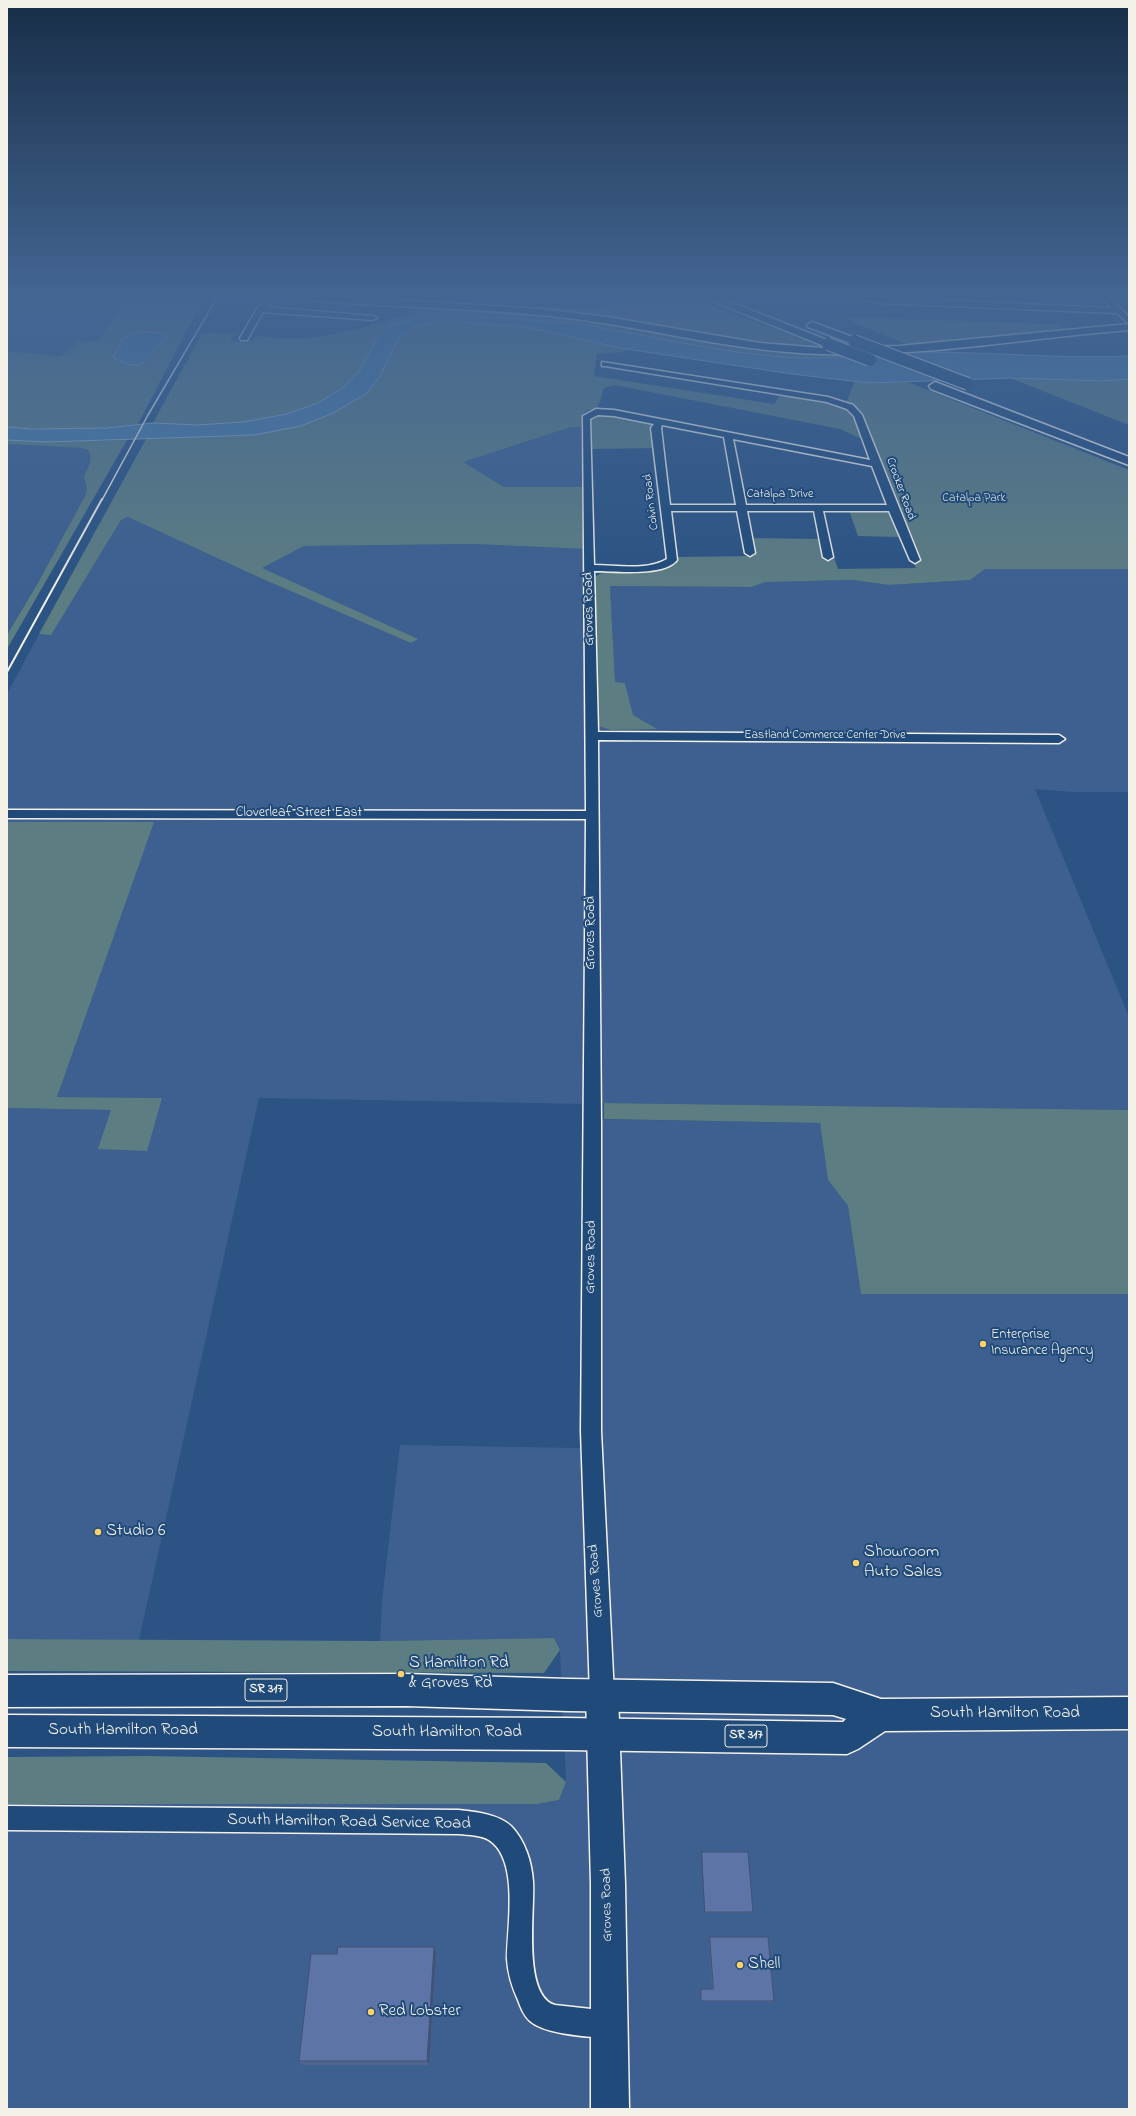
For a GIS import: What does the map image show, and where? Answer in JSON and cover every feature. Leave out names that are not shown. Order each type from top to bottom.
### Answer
[{"type":"main road","points":[[958,395],[1129,461]]},
{"type":"main road","name":"South Hamilton Road","points":[[7,1691],[399,1690],[833,1699],[881,1715],[1129,1713]]},
{"type":"main road","name":"Groves Road","points":[[602,1695],[608,1884],[610,2109]]},
{"type":"main road","name":"South Hamilton Road","points":[[7,1731],[847,1738],[881,1715]]},
{"type":"street","name":"Crocker Road","points":[[795,395],[828,400],[850,407],[858,416],[893,508],[915,560]]},
{"type":"street","name":"Groves Road","points":[[602,1695],[591,1431],[593,1130],[591,815],[592,736],[586,418],[596,412],[614,413],[660,422]]},
{"type":"street","points":[[660,422],[877,464]]},
{"type":"street","name":"Colvin Road","points":[[590,568],[653,567],[668,564],[672,560],[656,428],[660,422]]},
{"type":"street","points":[[728,435],[750,554]]},
{"type":"street","name":"Catalpa Drive","points":[[666,508],[893,508]]},
{"type":"street","points":[[818,508],[823,538],[828,556]]},
{"type":"street","name":"Eastland Commerce Center Drive","points":[[592,736],[1059,739]]},
{"type":"street","name":"Cloverleaf Street East","points":[[7,814],[591,815]]},
{"type":"street","name":"South Hamilton Road Service Road","points":[[7,1818],[459,1822],[486,1826],[503,1835],[514,1850],[521,1884],[522,1975],[531,2000],[539,2012],[550,2017],[609,2024]]},
{"type":"shaded area","points":[[331,395],[365,395],[333,413],[301,426],[254,435],[47,442],[7,440],[7,427],[33,429],[106,428],[153,423],[197,425],[243,422],[287,414],[318,403]]},
{"type":"shaded area","points":[[571,427],[582,427],[585,449],[583,487],[504,487],[462,462]]},
{"type":"shaded area","points":[[7,444],[81,448],[88,450],[91,457],[90,465],[84,477],[87,489],[86,494],[39,581],[7,635]]},
{"type":"shaded area","points":[[128,517],[256,576],[417,639],[261,568],[304,546],[474,544],[585,549],[595,576],[593,580],[612,730],[656,729],[633,715],[625,683],[615,683],[610,586],[750,587],[766,582],[853,580],[889,585],[970,580],[985,569],[1129,569],[1129,792],[1074,792],[1035,789],[1129,1017],[1129,1110],[587,1104],[259,1098],[139,1640],[7,1639],[7,1108],[111,1110],[162,1098],[57,1097],[153,822],[7,822],[7,694],[39,634],[51,634],[121,520]]},
{"type":"shaded area","points":[[586,1119],[820,1123],[828,1180],[848,1206],[861,1294],[1129,1294],[1129,2109],[7,2109],[7,1804],[537,1804],[559,1800],[566,1782],[560,1650],[554,1638],[380,1641],[382,1601],[400,1445],[581,1448]]},
{"type":"green space","points":[[7,395],[153,395],[138,424],[72,429],[7,427]]},
{"type":"green space","points":[[168,395],[331,395],[318,403],[287,414],[243,422],[197,425],[153,423]]},
{"type":"green space","points":[[340,395],[602,395],[597,410],[587,410],[582,415],[582,427],[571,427],[463,462],[504,487],[583,487],[585,549],[474,544],[304,546],[262,568],[418,639],[411,643],[256,576],[128,517],[121,520],[51,635],[39,634],[146,439],[254,435]]},
{"type":"green space","name":"Catalpa Park","points":[[665,395],[715,395],[774,404],[780,395],[846,403],[849,395],[939,395],[1129,470],[1129,569],[985,569],[970,580],[889,585],[853,580],[766,582],[751,587],[610,586],[615,682],[625,683],[633,715],[657,729],[612,730],[598,726],[596,720],[593,580],[598,575],[615,570],[667,568],[674,563],[676,557],[753,556],[750,538],[822,539],[827,557],[834,557],[838,569],[916,568],[900,537],[858,536],[849,510],[891,509],[864,440],[840,429]]},
{"type":"green space","points":[[1052,395],[1129,395],[1129,425]]},
{"type":"green space","points":[[607,414],[644,421],[652,425],[656,448],[591,449],[591,420],[598,415]]},
{"type":"green space","points":[[7,440],[47,442],[127,440],[7,649],[7,635],[39,581],[86,494],[87,489],[84,477],[90,464],[90,454],[88,450],[81,448],[7,444]]},
{"type":"green space","points":[[7,822],[154,822],[57,1097],[162,1098],[147,1151],[98,1149],[111,1110],[7,1108]]},
{"type":"green space","points":[[604,1103],[1129,1110],[1129,1294],[861,1294],[848,1206],[828,1180],[820,1123],[604,1119]]},
{"type":"green space","points":[[554,1638],[560,1650],[544,1673],[7,1671],[7,1639],[380,1641]]},
{"type":"green space","points":[[148,1756],[546,1763],[566,1782],[559,1800],[537,1804],[7,1804],[7,1757]]},
{"type":"building","name":"Shell","points":[[702,1852],[748,1852],[753,1912],[705,1912]]},
{"type":"building","name":"Shell","points":[[710,1937],[768,1937],[774,2001],[701,2001],[701,1989],[713,1989]]},
{"type":"building","name":"Red Lobster","points":[[338,1947],[434,1947],[427,2061],[299,2061],[311,1954],[337,1954]]},
{"type":"railway","points":[[102,500],[160,395]]},
{"type":"railway","points":[[7,672],[102,499]]},
{"type":"place","name":"Enterprise Insurance Agency","points":[[983,1344]]},
{"type":"place","name":"Studio 6","points":[[98,1532]]},
{"type":"place","name":"Showroom Auto Sales","points":[[856,1563]]},
{"type":"place","name":"S Hamilton Rd & Groves Rd","points":[[401,1674]]},
{"type":"place","name":"Shell","points":[[740,1965]]},
{"type":"place","name":"Red Lobster","points":[[371,2012]]}]
